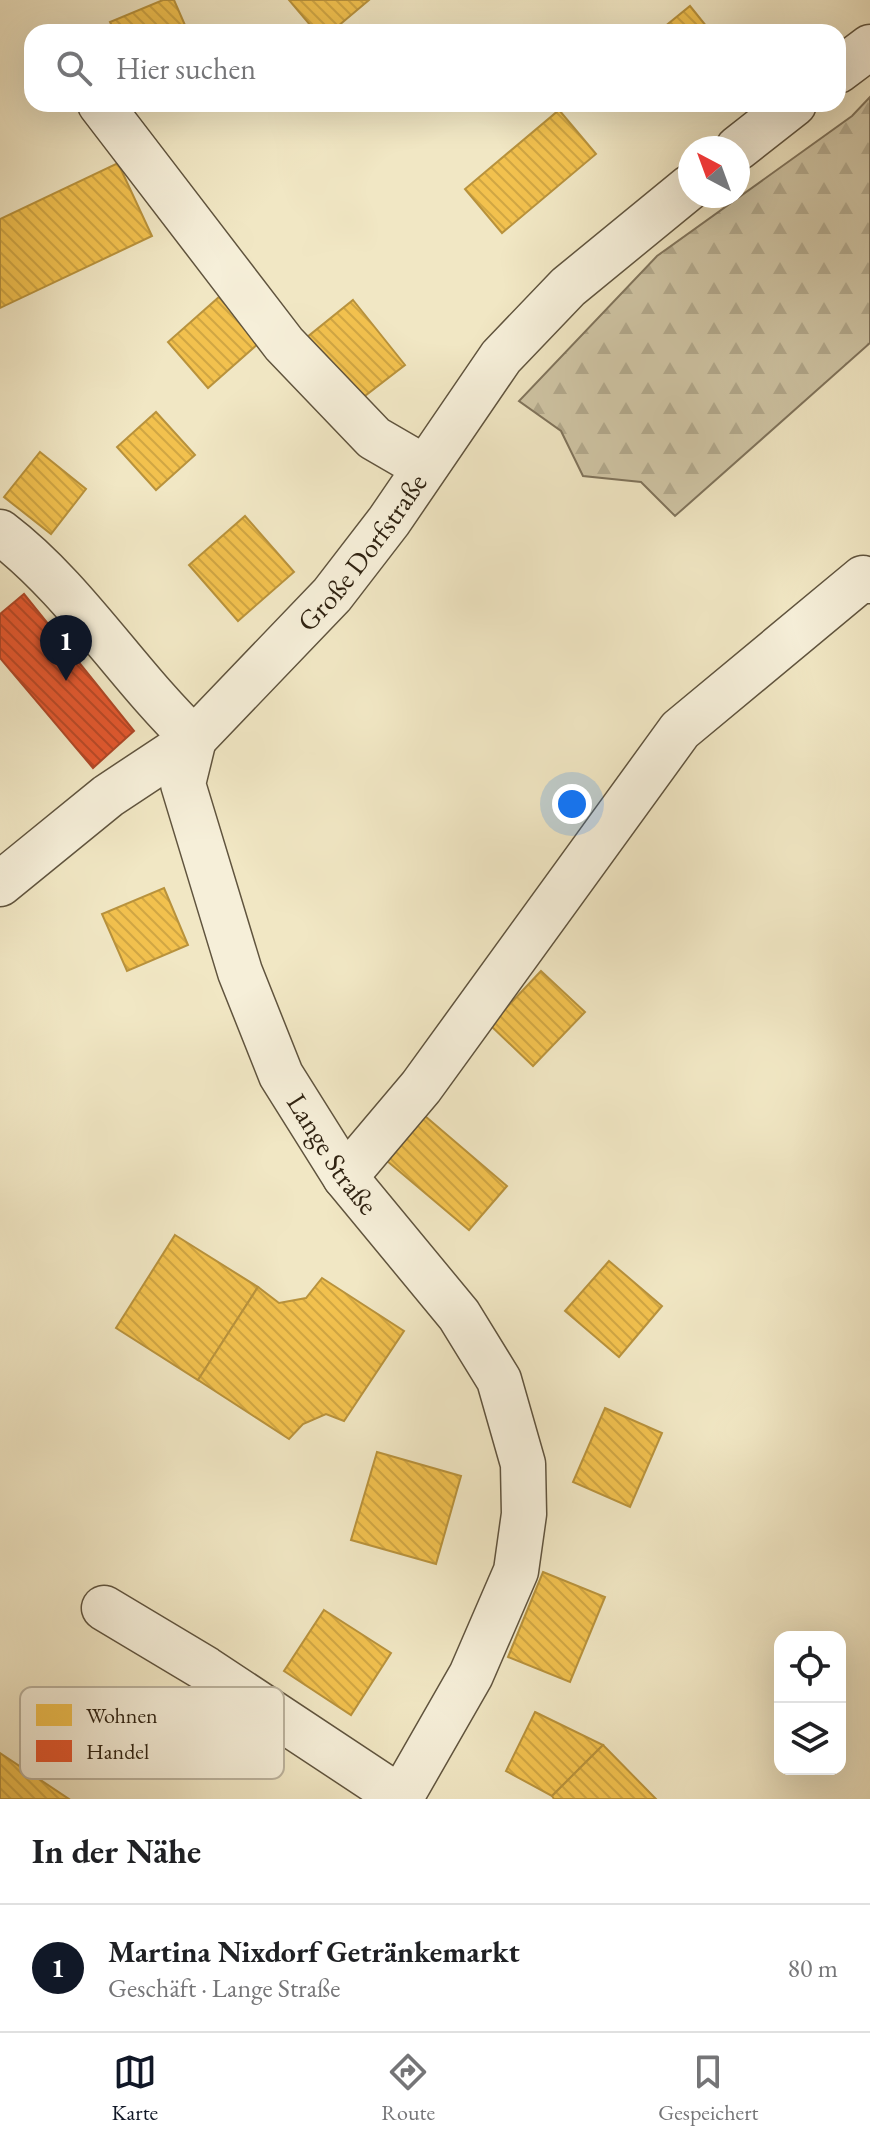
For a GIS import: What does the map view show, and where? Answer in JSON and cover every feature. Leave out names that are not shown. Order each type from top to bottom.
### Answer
[{"type":"street","points":[[846,65],[870,47]]},
{"type":"street","points":[[106,112],[284,344],[374,438],[424,467]]},
{"type":"street","points":[[750,139],[784,112]]},
{"type":"street","name":"Große Dorfstraße","points":[[0,884],[108,796],[194,739],[332,595],[389,521],[501,357],[558,297],[678,197]]},
{"type":"street","points":[[0,532],[30,555],[161,708],[194,739]]},
{"type":"street","points":[[345,1177],[421,1087],[680,730],[863,578],[870,581]]},
{"type":"street","name":"Lange Straße","points":[[194,739],[183,784],[240,972],[281,1075],[345,1177],[459,1315],[499,1380],[523,1464],[524,1514],[516,1571],[471,1675],[400,1799]]},
{"type":"street","points":[[104,1608],[233,1687]]},
{"type":"street","points":[[284,1721],[400,1799]]},
{"type":"green space","points":[[870,97],[870,343],[675,516],[641,482],[583,476],[561,431],[519,401],[657,256],[724,208],[750,208],[750,189],[852,116]]},
{"type":"building: Wohnen","points":[[163,0],[174,0],[184,24],[111,24]]},
{"type":"building: Wohnen","points":[[289,0],[369,0],[340,24],[309,24]]},
{"type":"building: Wohnen","points":[[690,6],[705,24],[668,24]]},
{"type":"building: Wohnen","points":[[557,112],[561,112],[596,154],[502,233],[465,189]]},
{"type":"building: Wohnen","points":[[118,163],[152,236],[0,308],[0,219]]},
{"type":"building: Wohnen","points":[[219,297],[259,343],[208,388],[168,342]]},
{"type":"building: Wohnen","points":[[353,300],[405,365],[357,402],[306,338]]},
{"type":"building: Wohnen","points":[[156,412],[195,455],[156,490],[117,447]]},
{"type":"building: Wohnen","points":[[40,452],[86,489],[51,534],[4,497]]},
{"type":"building: Wohnen","points":[[245,516],[294,572],[238,621],[189,565]]},
{"type":"building: Wohnen","points":[[164,888],[188,945],[127,971],[102,914]]},
{"type":"building: Wohnen","points":[[541,971],[585,1012],[533,1066],[490,1025]]},
{"type":"building: Wohnen","points":[[425,1116],[507,1186],[469,1230],[387,1161]]},
{"type":"building: Wohnen","points":[[175,1235],[258,1287],[198,1380],[116,1328]]},
{"type":"building: Wohnen","points":[[609,1261],[662,1306],[619,1357],[565,1311]]},
{"type":"building: Wohnen","points":[[322,1278],[404,1331],[344,1421],[326,1414],[303,1424],[289,1439],[198,1380],[258,1287],[279,1303],[306,1298]]},
{"type":"building: Wohnen","points":[[605,1408],[662,1433],[630,1507],[573,1482]]},
{"type":"building: Wohnen","points":[[377,1452],[461,1476],[436,1564],[351,1540]]},
{"type":"building: Wohnen","points":[[543,1572],[605,1597],[570,1682],[508,1657]]},
{"type":"building: Wohnen","points":[[324,1610],[391,1653],[351,1715],[284,1671]]},
{"type":"building: Wohnen","points":[[535,1712],[603,1745],[552,1796],[506,1771]]},
{"type":"building: Wohnen","points":[[603,1745],[656,1799],[554,1799],[552,1796]]},
{"type":"building: Wohnen","points":[[0,1753],[20,1766],[20,1779],[39,1779],[69,1799],[0,1799]]},
{"type":"building: Handel","points":[[24,594],[134,731],[93,768],[0,658],[0,614]]},
{"type":"place","name":"Martina Nixdorf Getränkemarkt","points":[[66,681]]}]
